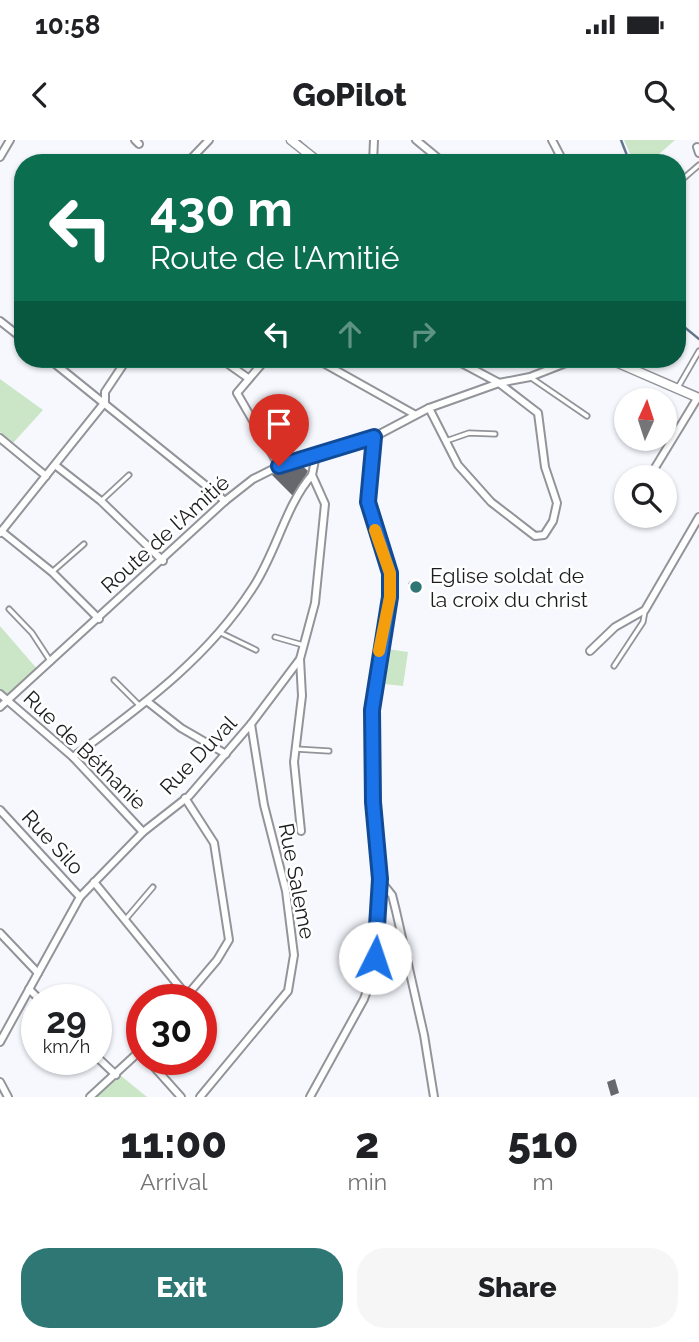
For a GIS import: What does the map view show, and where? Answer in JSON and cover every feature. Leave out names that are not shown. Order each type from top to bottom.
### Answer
[{"type":"street","points":[[0,157],[10,140]]},
{"type":"street","points":[[196,154],[209,140]]},
{"type":"street","points":[[291,140],[309,154]]},
{"type":"street","points":[[416,140],[433,154]]},
{"type":"street","points":[[0,321],[14,332]]},
{"type":"street","points":[[61,368],[225,501]]},
{"type":"street","points":[[99,619],[52,572],[1,532],[105,402],[105,392],[121,368]]},
{"type":"street","points":[[233,368],[248,379]]},
{"type":"street","points":[[260,368],[237,393],[279,466]]},
{"type":"street","points":[[332,368],[414,414]]},
{"type":"street","points":[[429,408],[458,465],[491,502],[535,536],[544,535],[553,521],[557,503],[545,467],[538,413],[499,383],[471,368]]},
{"type":"street","name":"Route de l'Amitié","points":[[0,707],[163,561],[225,501],[253,479],[279,466],[374,437],[429,408],[499,383],[530,377],[553,368]]},
{"type":"street","points":[[629,368],[675,388]]},
{"type":"street","points":[[657,465],[698,398],[677,389]]},
{"type":"street","points":[[310,1097],[364,999],[373,974],[380,879],[373,802],[372,710],[390,597],[390,573],[368,502],[374,437]]},
{"type":"street","points":[[0,438],[46,476]]},
{"type":"street","points":[[73,757],[148,702],[222,633],[254,587],[281,536],[291,506],[312,475],[316,455]]},
{"type":"street","points":[[55,465],[101,502],[163,561]]},
{"type":"street","name":"Rue Duval","points":[[32,984],[80,897],[143,832],[185,798],[226,754],[300,659],[306,645],[315,603],[325,504],[312,475]]},
{"type":"street","points":[[590,652],[615,627],[645,610],[699,517]]},
{"type":"street","points":[[300,659],[302,696],[294,749],[301,831]]},
{"type":"street","name":"Rue de Béthanie","points":[[0,694],[73,757],[143,832]]},
{"type":"street","points":[[148,702],[181,728],[226,754]]},
{"type":"street","name":"Rue Saleme","points":[[200,1097],[288,990],[294,955],[286,891],[264,805],[251,724]]},
{"type":"street","points":[[185,798],[214,843],[229,940],[197,984]]},
{"type":"street","name":"Rue Silo","points":[[0,810],[80,897]]},
{"type":"street","points":[[380,879],[392,895],[396,911],[429,1060],[434,1097]]},
{"type":"street","points":[[94,882],[175,984]]},
{"type":"street","points":[[0,933],[38,973]]},
{"type":"street","name":"Rue Duval","points":[[0,1042],[21,1004]]},
{"type":"street","points":[[90,1097],[126,1065]]},
{"type":"street","points":[[112,1071],[116,1075]]},
{"type":"street","points":[[161,1075],[181,1097]]},
{"type":"street","points":[[0,1082],[8,1097]]},
{"type":"lane","points":[[686,176],[699,164]]},
{"type":"lane","points":[[677,389],[699,351]]},
{"type":"lane","points":[[530,377],[587,416]]},
{"type":"lane","points":[[445,441],[469,433],[495,434]]},
{"type":"lane","points":[[101,502],[130,475]]},
{"type":"lane","points":[[52,572],[84,544]]},
{"type":"lane","points":[[9,609],[32,633],[51,662]]},
{"type":"lane","points":[[614,666],[643,622],[645,610]]},
{"type":"lane","points":[[222,633],[256,650]]},
{"type":"lane","points":[[275,637],[306,645]]},
{"type":"lane","points":[[114,680],[141,707]]},
{"type":"lane","points":[[294,749],[329,751]]},
{"type":"lane","points":[[125,920],[153,887]]},
{"type":"green space","points":[[624,140],[675,140],[659,154],[630,154]]},
{"type":"green space","points":[[0,379],[43,410],[13,443],[0,432]]},
{"type":"green space","points":[[0,626],[38,670],[7,696],[0,691]]},
{"type":"green space","points":[[388,649],[408,652],[403,686],[384,684]]},
{"type":"green space","points":[[120,1075],[147,1097],[95,1097]]},
{"type":"building","points":[[299,463],[308,471],[294,497],[271,474]]},
{"type":"building","points":[[410,581],[413,584],[415,581],[423,588],[420,593],[408,584]]},
{"type":"building","points":[[615,1079],[619,1093],[611,1096],[607,1082]]},
{"type":"waterway","points":[[298,140],[306,147]]},
{"type":"waterway","points":[[621,140],[626,154]]},
{"type":"waterway","points":[[686,328],[699,339]]},
{"type":"slow traffic","points":[[375,530],[390,573],[390,597],[379,651]]},
{"type":"place","name":"Eglise soldat de la croix du christ","points":[[416,587]]},
{"type":"route","points":[[279,466],[374,437],[368,502],[373,526],[390,573],[390,597],[374,684],[372,710],[373,802],[380,879],[375,958]]}]
